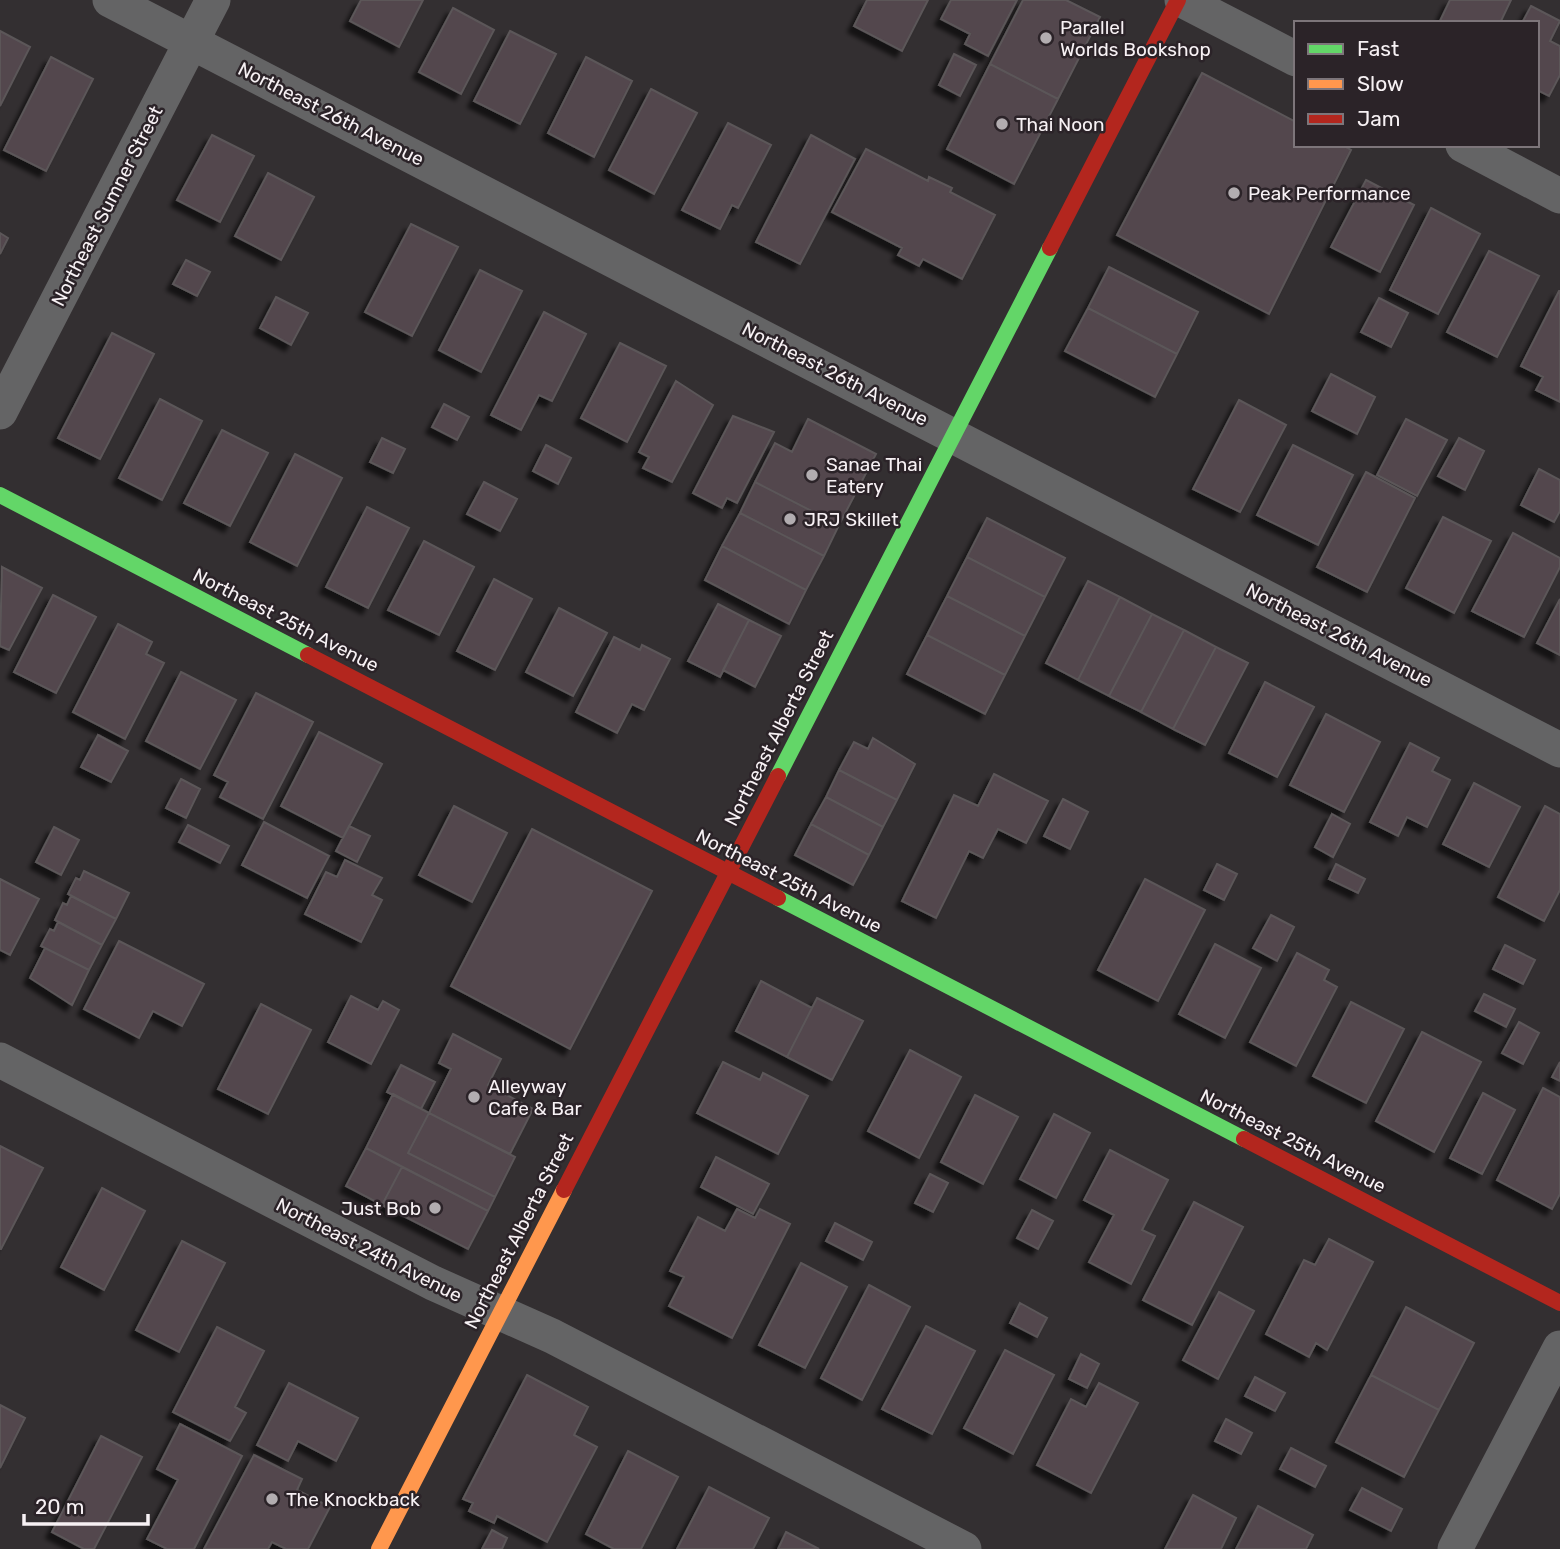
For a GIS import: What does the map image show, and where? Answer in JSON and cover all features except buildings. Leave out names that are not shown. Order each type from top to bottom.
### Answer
[{"type":"street","name":"Northeast 26th Avenue","points":[[110,0],[1560,750]]},
{"type":"street","name":"Northeast Sumner Street","points":[[0,412],[213,0]]},
{"type":"street","points":[[1180,0],[1294,58]]},
{"type":"street","name":"Northeast Alberta Street","points":[[379,1549],[1180,0]]},
{"type":"street","points":[[1467,147],[1560,196]]},
{"type":"street","name":"Northeast 25th Avenue","points":[[0,495],[1560,1303]]},
{"type":"street","name":"Northeast 24th Avenue","points":[[0,1060],[421,1277],[552,1336],[964,1549]]},
{"type":"street","points":[[1455,1549],[1560,1348]]},
{"type":"traffic: fast","points":[[778,776],[1050,248]]},
{"type":"traffic: fast","points":[[0,495],[308,655]]},
{"type":"traffic: fast","points":[[778,898],[1244,1139]]},
{"type":"traffic: slow","points":[[379,1549],[564,1190]]},
{"type":"traffic: jam","points":[[1050,248],[1178,0]]},
{"type":"traffic: jam","points":[[308,655],[778,898]]},
{"type":"traffic: jam","points":[[564,1190],[778,776]]},
{"type":"traffic: jam","points":[[1244,1139],[1560,1303]]},
{"type":"place","name":"Parallel Worlds Bookshop","points":[[1046,38]]},
{"type":"place","name":"Thai Noon","points":[[1002,124]]},
{"type":"place","name":"Peak Performance","points":[[1234,193]]},
{"type":"place","name":"Sanae Thai Eatery","points":[[812,475]]},
{"type":"place","name":"JRJ Skillet","points":[[790,519]]},
{"type":"place","name":"Alleyway Cafe & Bar","points":[[474,1097]]},
{"type":"place","name":"Just Bob","points":[[435,1208]]},
{"type":"place","name":"The Knockback","points":[[272,1499]]}]
